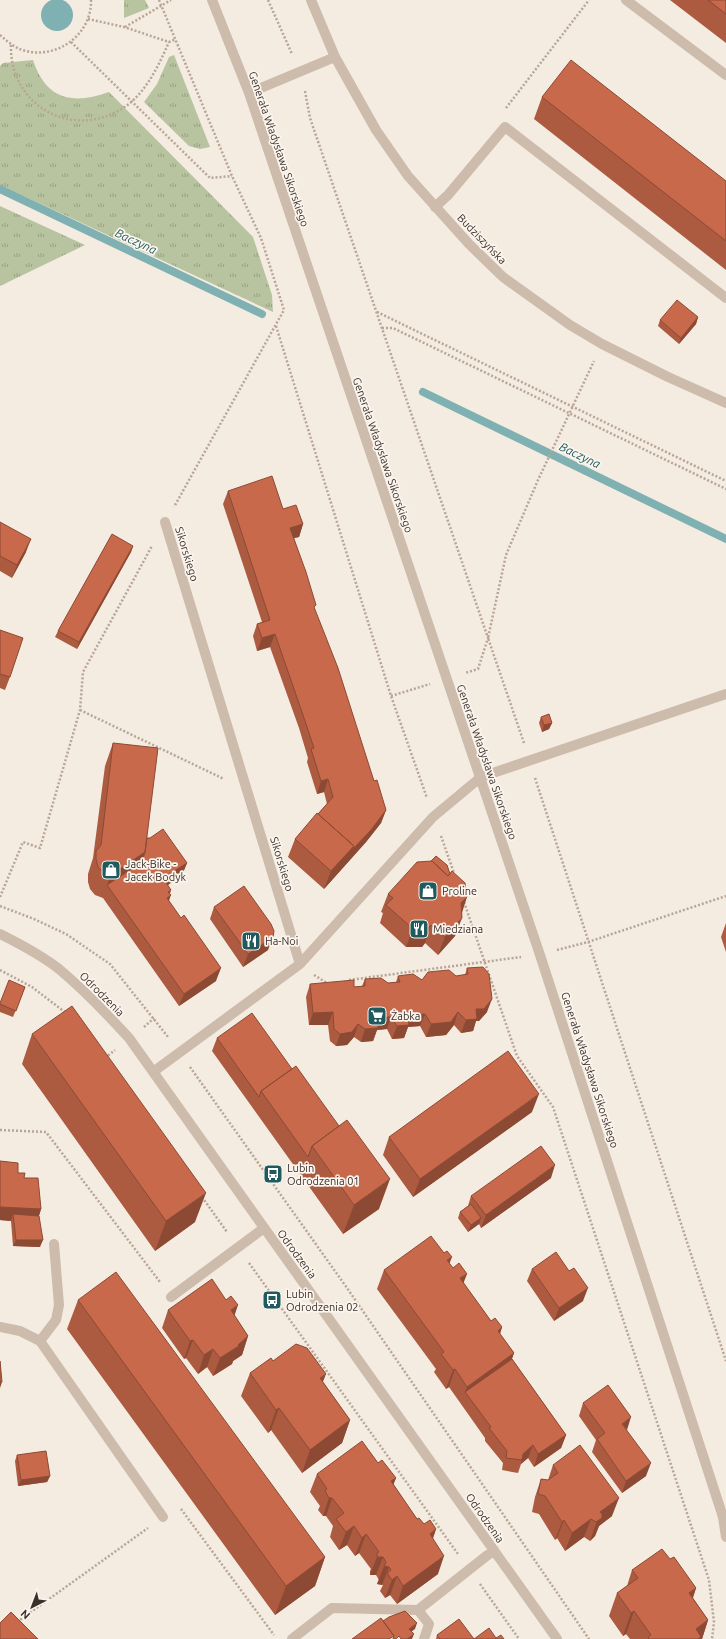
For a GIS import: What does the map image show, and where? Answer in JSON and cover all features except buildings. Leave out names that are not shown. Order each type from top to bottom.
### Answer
[{"type":"street","name":"Generała Władysława Sikorskiego","points":[[212,0],[249,93],[540,955],[722,1517],[726,1537]]},
{"type":"street","name":"Budziszyńska","points":[[311,0],[335,57],[376,130],[408,176],[469,244],[503,277],[570,325],[602,344],[668,377],[726,403]]},
{"type":"street","points":[[626,0],[726,75]]},
{"type":"street","points":[[249,93],[335,57]]},
{"type":"street","points":[[435,207],[448,195],[505,127],[726,298]]},
{"type":"street","name":"Sikorskiego","points":[[165,522],[300,964]]},
{"type":"street","points":[[154,1072],[300,964],[434,817],[480,777],[726,694]]},
{"type":"street","name":"Odrodzenia","points":[[0,934],[24,946],[58,968],[87,994],[129,1038],[557,1639]]},
{"type":"street","points":[[171,1297],[264,1228]]},
{"type":"street","points":[[40,1341],[56,1320],[59,1305],[54,1244]]},
{"type":"street","points":[[0,1327],[20,1331],[40,1341],[163,1517]]},
{"type":"street","points":[[292,1639],[332,1608],[418,1610],[494,1550]]},
{"type":"street","points":[[418,1610],[429,1624],[424,1639]]},
{"type":"path","points":[[0,36],[11,45],[26,51],[41,53],[57,50],[71,42],[81,32],[88,19],[91,0]]},
{"type":"path","points":[[0,897],[23,842],[40,848],[80,710],[83,672],[284,310],[260,238],[232,176],[160,0]]},
{"type":"path","points":[[124,27],[171,0]]},
{"type":"path","points":[[268,0],[300,72],[310,118],[530,761],[588,942],[674,1197],[726,1361]]},
{"type":"path","points":[[505,127],[500,116],[588,0]]},
{"type":"path","points":[[88,19],[124,27],[169,42],[176,39]]},
{"type":"path","points":[[71,42],[210,178],[232,176]]},
{"type":"path","points":[[11,45],[10,58],[20,86],[36,104],[56,115],[75,120],[94,119],[115,113],[131,101],[150,80],[159,65],[169,42]]},
{"type":"path","points":[[376,312],[726,481]]},
{"type":"path","points":[[276,326],[391,696],[454,875]]},
{"type":"path","points":[[382,328],[393,328],[726,489]]},
{"type":"path","points":[[391,696],[478,669],[488,638],[506,555],[568,413],[602,344]]},
{"type":"path","points":[[80,710],[246,790]]},
{"type":"path","points":[[462,896],[517,1056],[553,1107],[710,1580],[714,1622],[712,1639]]},
{"type":"path","points":[[341,981],[540,955],[588,942],[726,896]]},
{"type":"path","points":[[0,906],[34,919],[66,934],[110,964],[154,1018],[347,1288],[588,1638]]},
{"type":"path","points":[[300,964],[326,983],[334,982]]},
{"type":"path","points":[[0,970],[32,987],[64,1012],[69,1018]]},
{"type":"path","points":[[143,1027],[154,1018]]},
{"type":"path","points":[[99,1054],[104,1060],[121,1045]]},
{"type":"path","points":[[0,1130],[46,1132],[171,1297]]},
{"type":"path","points":[[201,1195],[519,1639]]},
{"type":"path","points":[[13,1624],[163,1517]]},
{"type":"green space","points":[[124,0],[145,0],[149,8],[124,18]]},
{"type":"green space","points":[[174,55],[210,147],[200,149],[189,146],[144,102],[157,84],[169,57]]},
{"type":"green space","points":[[33,60],[45,84],[62,96],[84,98],[109,92],[253,237],[272,295],[273,312],[0,185],[0,66],[3,63]]},
{"type":"green space","points":[[0,206],[85,245],[0,286]]},
{"type":"water","points":[[54,-1],[60,-1],[69,3],[73,15],[69,27],[60,31],[54,31],[45,27],[41,18],[41,12],[45,3]]},
{"type":"waterway","name":"Baczyna","points":[[0,189],[262,314]]},
{"type":"waterway","name":"Baczyna","points":[[423,392],[726,539]]},
{"type":"place","name":"Jack-Bike - Jacek Bodyk","points":[[111,870]]},
{"type":"place","name":"Proline","points":[[428,891]]},
{"type":"place","name":"Miedziana","points":[[419,929]]},
{"type":"place","name":"Ha-Noi","points":[[251,941]]},
{"type":"place","name":"Żabka","points":[[377,1016]]},
{"type":"place","name":"Lubin Odrodzenia 01","points":[[273,1174]]},
{"type":"place","name":"Lubin Odrodzenia 02","points":[[272,1300]]}]
